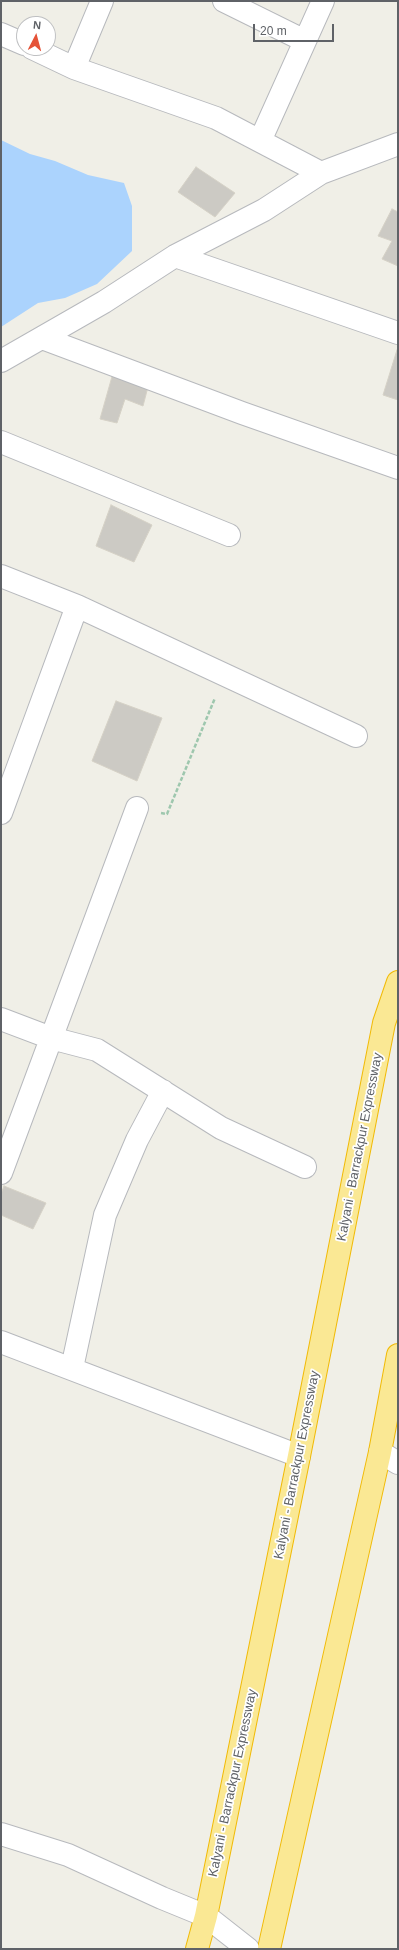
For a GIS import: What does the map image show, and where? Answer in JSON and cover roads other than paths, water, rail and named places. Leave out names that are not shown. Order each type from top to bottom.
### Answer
[{"type":"highway","name":"Kalyani - Barrackpur Expressway","points":[[197,1949],[206,1916],[300,1456],[384,1023],[398,982]]},
{"type":"highway","points":[[269,1949],[389,1458],[398,1355]]},
{"type":"street","points":[[74,68],[102,1]]},
{"type":"street","points":[[224,1],[305,41]]},
{"type":"street","points":[[260,141],[323,1]]},
{"type":"street","points":[[1,34],[16,41]]},
{"type":"street","points":[[49,56],[74,68],[216,118],[321,173]]},
{"type":"street","points":[[1,361],[42,338],[175,256],[264,210],[321,173],[398,144]]},
{"type":"street","points":[[175,256],[398,333]]},
{"type":"street","points":[[42,338],[242,413],[398,468]]},
{"type":"street","points":[[1,442],[229,534]]},
{"type":"street","points":[[1,576],[77,606],[356,736]]},
{"type":"street","points":[[1,812],[77,606]]},
{"type":"street","points":[[1,1173],[137,808]]},
{"type":"street","points":[[1,1019],[51,1038],[97,1050],[221,1128],[305,1167]]},
{"type":"street","points":[[72,1368],[105,1214],[137,1140],[163,1091]]},
{"type":"street","points":[[1,1342],[300,1456]]},
{"type":"street","points":[[1,1834],[68,1855],[162,1898],[206,1916],[248,1949]]},
{"type":"water","points":[[1,140],[30,154],[55,161],[88,175],[124,183],[132,206],[132,251],[97,284],[65,298],[38,303],[1,327]]}]
